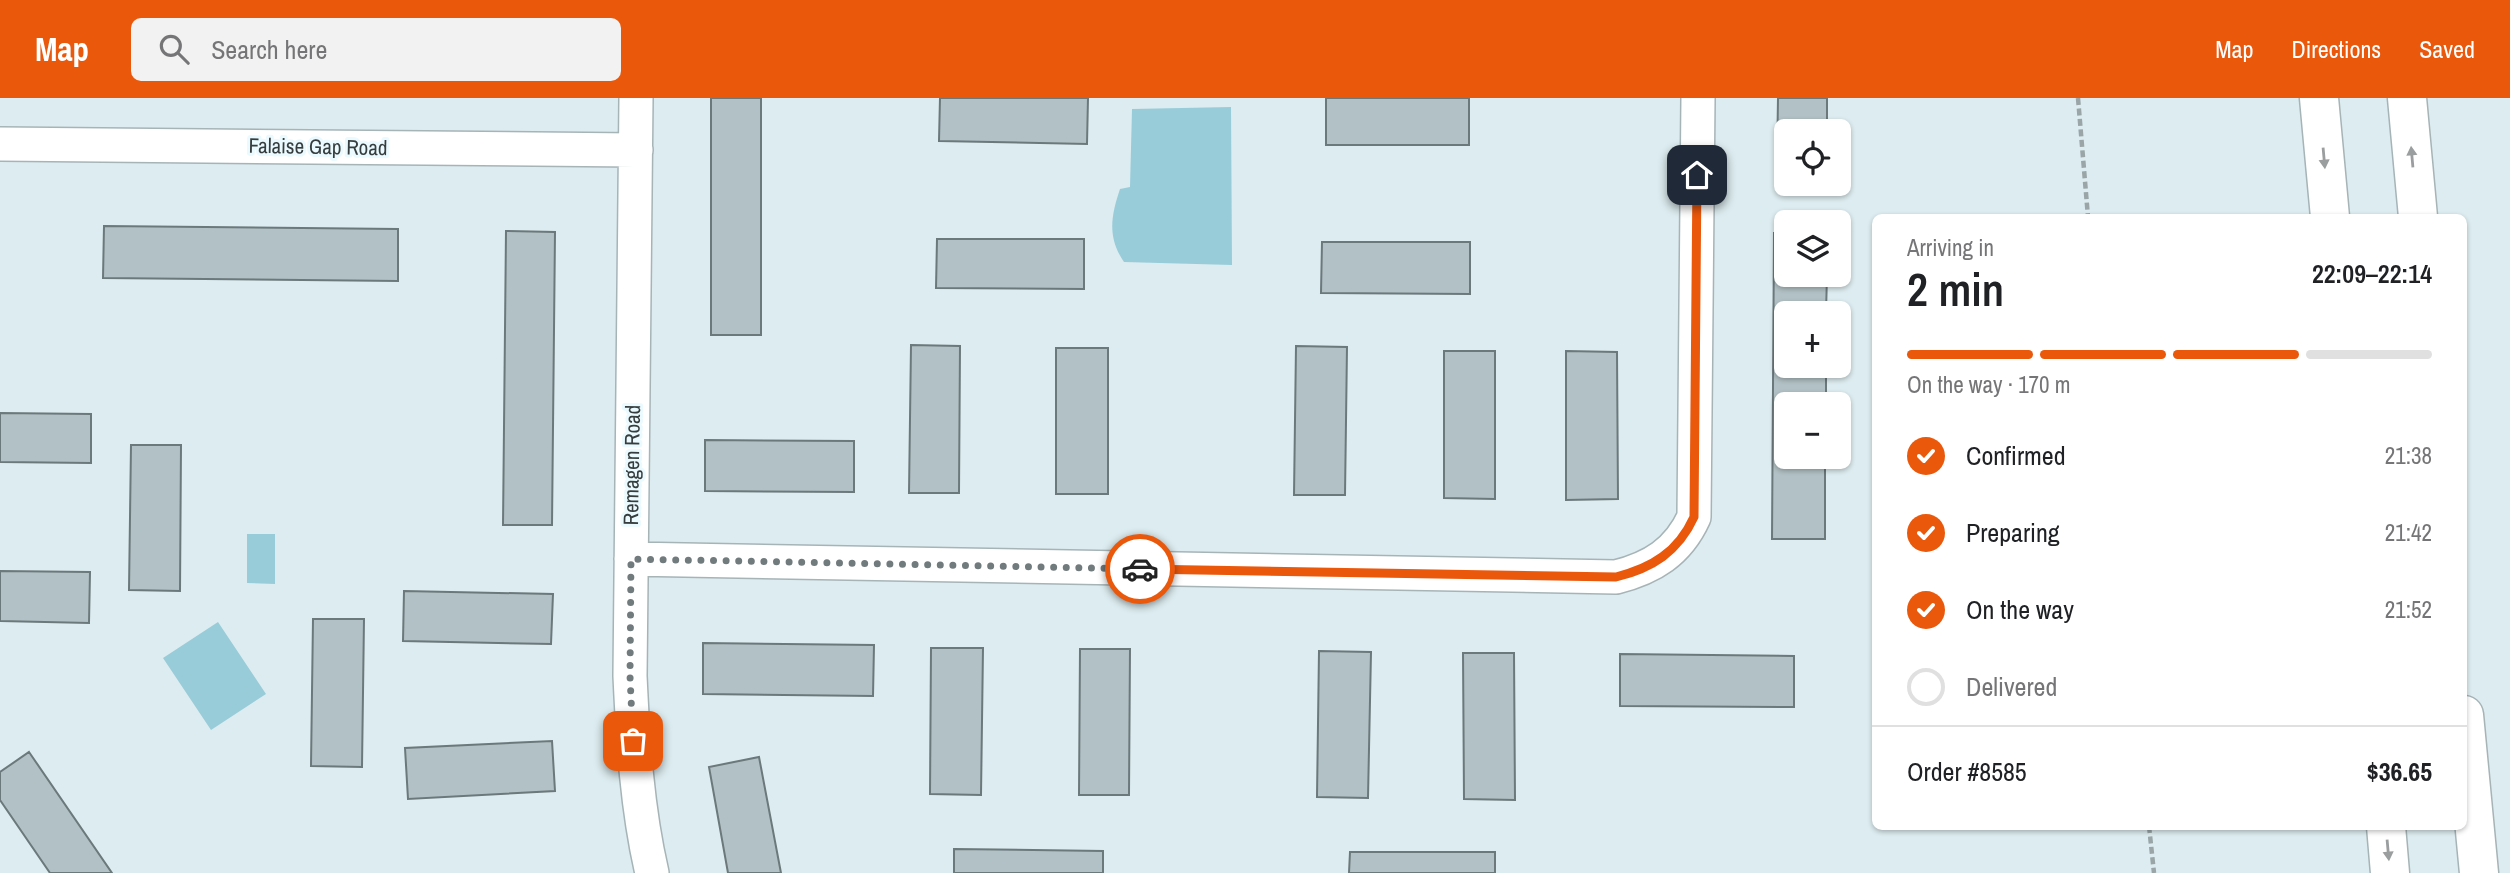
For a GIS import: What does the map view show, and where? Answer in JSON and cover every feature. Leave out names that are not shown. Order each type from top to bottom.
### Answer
[{"type":"highway","points":[[2319,98],[2330,214]]},
{"type":"highway","points":[[2407,98],[2418,214]]},
{"type":"highway","points":[[2467,747],[2479,873]]},
{"type":"highway","points":[[2386,830],[2390,873]]},
{"type":"street","name":"Remagen Road","points":[[636,98],[630,676],[633,741],[652,873]]},
{"type":"street","points":[[631,559],[1616,577],[1637,572],[1658,562],[1674,549],[1687,534],[1694,517],[1698,98]]},
{"type":"street","name":"Falaise Gap Road","points":[[0,144],[636,150]]},
{"type":"path","points":[[2078,98],[2088,214]]},
{"type":"path","points":[[2149,830],[2154,873]]},
{"type":"shaded area","points":[[1231,107],[1232,265],[1124,262],[1115,244],[1112,226],[1120,189],[1130,187],[1132,109]]},
{"type":"shaded area","points":[[247,534],[275,534],[275,584],[247,583]]},
{"type":"shaded area","points":[[218,622],[266,694],[211,730],[163,658]]},
{"type":"building","points":[[711,98],[761,98],[761,335],[711,335]]},
{"type":"building","points":[[940,98],[1088,98],[1087,144],[939,141]]},
{"type":"building","points":[[1326,98],[1469,98],[1469,145],[1326,145]]},
{"type":"building","points":[[1778,98],[1827,98],[1827,119],[1778,119]]},
{"type":"building","points":[[104,226],[398,229],[398,281],[103,278]]},
{"type":"building","points":[[506,231],[555,232],[552,525],[503,525]]},
{"type":"building","points":[[1774,233],[1774,287],[1827,287],[1826,301],[1774,301],[1774,378],[1826,378],[1826,392],[1774,392],[1774,469],[1825,469],[1825,539],[1772,539]]},
{"type":"building","points":[[937,239],[1084,239],[1084,289],[936,288]]},
{"type":"building","points":[[1322,242],[1470,242],[1470,294],[1321,293]]},
{"type":"building","points":[[911,345],[960,346],[959,493],[909,493]]},
{"type":"building","points":[[1296,346],[1347,347],[1345,495],[1294,495]]},
{"type":"building","points":[[1056,348],[1108,348],[1108,494],[1056,494]]},
{"type":"building","points":[[1444,351],[1495,351],[1495,499],[1444,498]]},
{"type":"building","points":[[1566,351],[1617,352],[1618,499],[1566,500]]},
{"type":"building","points":[[0,413],[91,414],[91,463],[0,462]]},
{"type":"building","points":[[705,440],[854,441],[854,492],[705,491]]},
{"type":"building","points":[[131,445],[181,445],[180,591],[129,590]]},
{"type":"building","points":[[0,571],[90,572],[89,623],[0,621]]},
{"type":"building","points":[[404,591],[553,594],[551,644],[403,641]]},
{"type":"building","points":[[313,619],[364,619],[362,767],[311,766]]},
{"type":"building","points":[[703,643],[874,645],[873,696],[703,694]]},
{"type":"building","points":[[931,648],[983,648],[981,795],[930,794]]},
{"type":"building","points":[[1080,649],[1130,649],[1129,795],[1079,795]]},
{"type":"building","points":[[1319,651],[1371,652],[1368,798],[1317,797]]},
{"type":"building","points":[[1463,653],[1514,653],[1515,800],[1464,799]]},
{"type":"building","points":[[1620,654],[1794,656],[1794,707],[1620,706]]},
{"type":"building","points":[[552,741],[555,791],[408,799],[405,748]]},
{"type":"building","points":[[29,752],[112,873],[50,873],[0,800],[0,772]]},
{"type":"building","points":[[759,757],[781,873],[728,873],[709,767]]},
{"type":"building","points":[[954,849],[1103,851],[1103,873],[954,873]]},
{"type":"building","points":[[1350,852],[1495,852],[1495,873],[1349,873]]},
{"type":"way so far","points":[[633,741],[630,676],[631,559],[1140,569]]},
{"type":"route","points":[[1140,569],[1616,577],[1637,572],[1658,562],[1687,534],[1694,517],[1697,175]]}]
